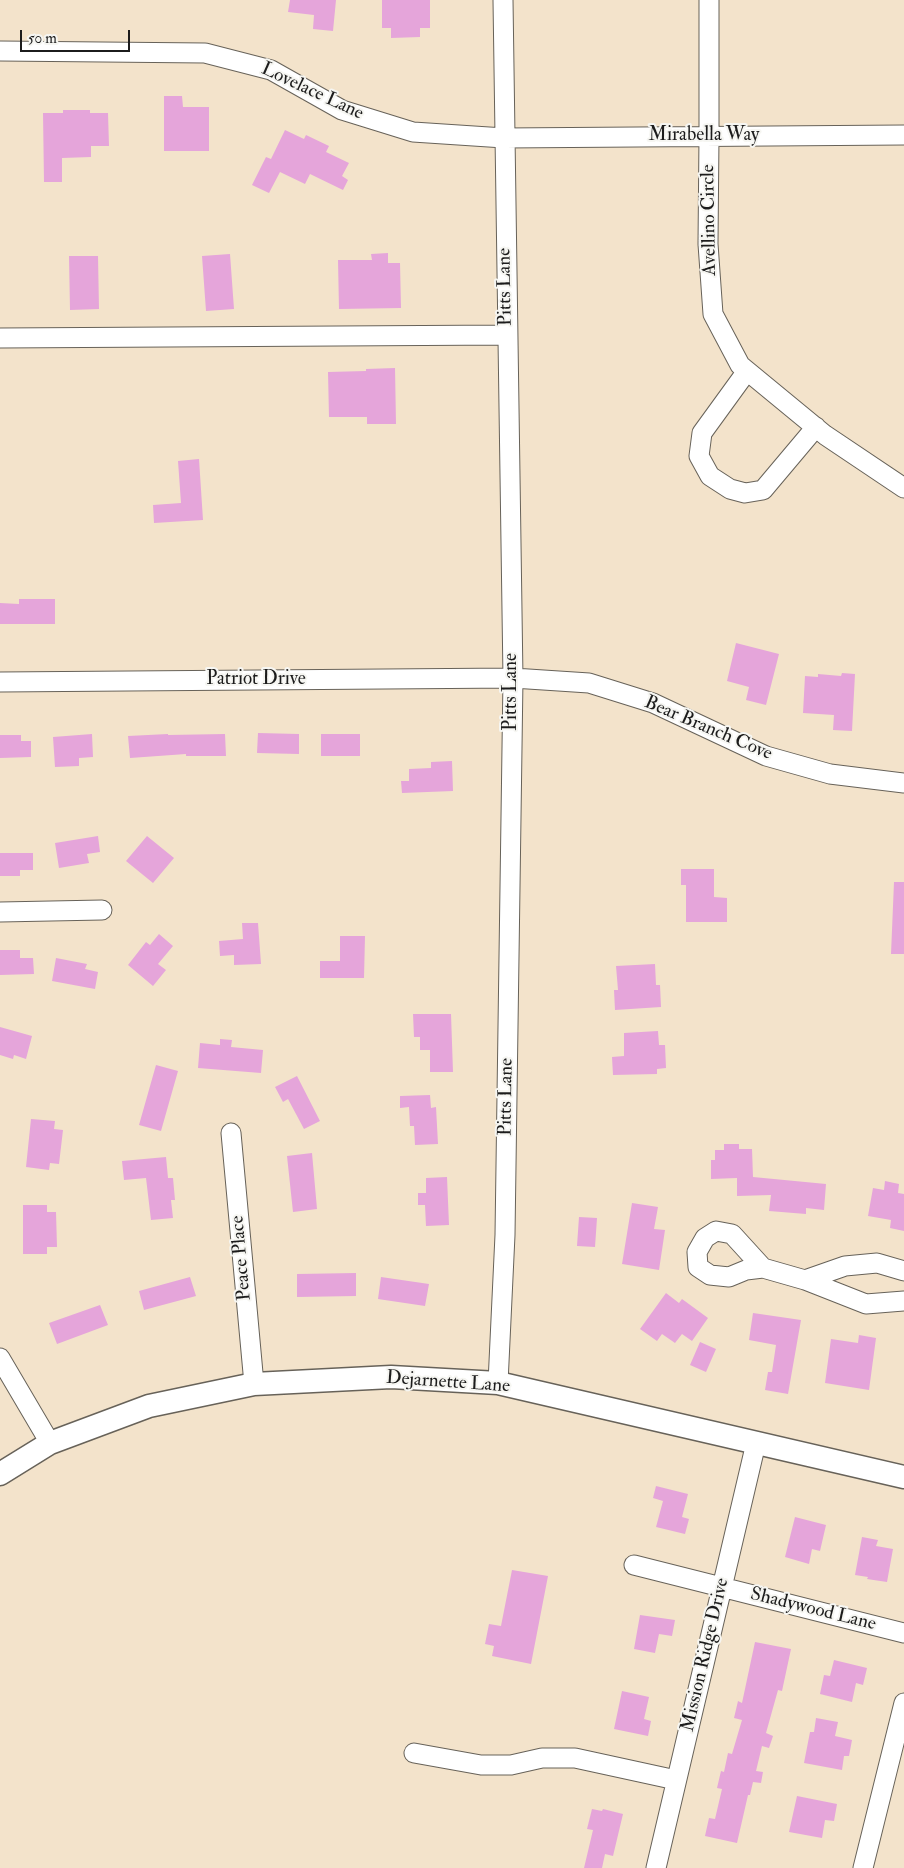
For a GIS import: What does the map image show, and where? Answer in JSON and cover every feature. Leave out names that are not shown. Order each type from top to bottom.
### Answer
[{"type":"main road","name":"Dejarnette Lane","points":[[0,1474],[50,1443],[149,1406],[254,1384],[391,1377],[498,1383],[904,1478]]},
{"type":"street","name":"Pitts Lane","points":[[498,1383],[505,1235],[513,678],[503,0]]},
{"type":"street","name":"Avellino Circle","points":[[709,0],[708,244],[713,314],[740,365],[816,427],[904,488]]},
{"type":"street","name":"Lovelace Lane","points":[[0,51],[206,53],[272,70],[342,110],[413,132],[504,138]]},
{"type":"street","name":"Mirabella Way","points":[[504,138],[904,135]]},
{"type":"street","points":[[0,338],[507,335]]},
{"type":"street","points":[[747,371],[702,433],[699,456],[710,476],[730,489],[745,493],[763,490],[816,427]]},
{"type":"street","name":"Patriot Drive","points":[[0,682],[513,678]]},
{"type":"street","name":"Bear Branch Cove","points":[[513,678],[589,683],[653,703],[766,756],[830,774],[904,783]]},
{"type":"street","points":[[0,912],[102,910]]},
{"type":"street","name":"Peace Place","points":[[231,1133],[254,1384]]},
{"type":"street","points":[[804,1280],[845,1266],[877,1263],[904,1272]]},
{"type":"street","points":[[763,1268],[804,1280],[866,1304],[904,1301]]},
{"type":"street","points":[[0,1358],[50,1443]]},
{"type":"street","name":"Mission Ridge Drive","points":[[656,1868],[756,1443]]},
{"type":"street","name":"Shadywood Lane","points":[[634,1565],[904,1633]]},
{"type":"street","points":[[863,1868],[904,1703]]},
{"type":"street","points":[[414,1752],[482,1765],[511,1765],[542,1758],[575,1758],[676,1780]]},
{"type":"building","points":[[290,0],[336,0],[333,31],[313,29],[314,15],[288,12]]},
{"type":"building","points":[[382,0],[430,0],[430,28],[420,28],[420,37],[391,38],[391,28],[382,28]]},
{"type":"building","points":[[164,96],[182,96],[183,107],[209,107],[209,151],[164,151]]},
{"type":"building","points":[[63,110],[90,110],[90,113],[108,113],[109,146],[91,146],[91,157],[62,158],[62,182],[44,182],[43,113],[63,113]]},
{"type":"building","points":[[285,130],[304,139],[306,135],[329,146],[326,152],[349,163],[342,176],[348,180],[343,190],[310,174],[305,184],[280,172],[269,193],[252,185],[266,157],[271,159]]},
{"type":"building","points":[[388,253],[388,263],[400,263],[401,308],[339,309],[338,260],[372,260],[371,254]]},
{"type":"building","points":[[230,254],[234,309],[206,311],[202,256]]},
{"type":"building","points":[[69,256],[98,256],[99,309],[70,310]]},
{"type":"building","points":[[395,368],[396,424],[367,424],[367,417],[329,417],[328,372]]},
{"type":"building","points":[[199,459],[203,520],[154,523],[153,505],[181,503],[178,461]]},
{"type":"building","points":[[19,599],[55,599],[55,624],[0,624],[0,603],[19,604]]},
{"type":"building","points":[[736,643],[779,654],[766,705],[746,700],[749,687],[727,681]]},
{"type":"building","points":[[842,673],[855,674],[852,731],[833,730],[834,715],[803,713],[805,676],[818,677],[818,674],[841,676]]},
{"type":"building","points":[[258,733],[299,734],[299,754],[257,753]]},
{"type":"building","points":[[92,734],[93,757],[79,758],[79,766],[55,767],[53,737]]},
{"type":"building","points":[[225,734],[226,756],[186,756],[186,754],[130,758],[128,736]]},
{"type":"building","points":[[321,734],[360,734],[360,756],[321,756]]},
{"type":"building","points":[[0,735],[21,735],[21,741],[31,741],[31,757],[0,758]]},
{"type":"building","points":[[452,761],[453,791],[402,793],[401,781],[409,781],[409,769],[431,768],[431,762]]},
{"type":"building","points":[[98,836],[100,852],[87,854],[89,863],[59,868],[55,843]]},
{"type":"building","points":[[147,836],[174,858],[153,883],[126,861]]},
{"type":"building","points":[[0,853],[33,853],[33,870],[20,870],[20,876],[0,876]]},
{"type":"building","points":[[681,869],[714,869],[714,897],[727,898],[727,922],[686,922],[686,885],[681,885]]},
{"type":"building","points":[[894,882],[904,882],[904,954],[891,954]]},
{"type":"building","points":[[242,923],[258,923],[261,964],[234,965],[234,955],[220,956],[219,941],[243,939]]},
{"type":"building","points":[[159,934],[173,946],[158,964],[166,970],[153,986],[128,965],[146,942],[150,945]]},
{"type":"building","points":[[340,936],[365,936],[364,978],[320,978],[320,961],[340,961]]},
{"type":"building","points":[[0,950],[20,950],[20,958],[33,958],[34,974],[0,975]]},
{"type":"building","points":[[56,958],[87,964],[85,969],[98,972],[95,989],[52,981]]},
{"type":"building","points":[[655,964],[656,985],[660,985],[661,1007],[615,1010],[614,990],[618,990],[616,966]]},
{"type":"building","points":[[413,1014],[451,1014],[453,1072],[430,1072],[430,1050],[420,1050],[420,1037],[414,1037]]},
{"type":"building","points":[[0,1027],[32,1036],[26,1059],[14,1055],[13,1059],[0,1055]]},
{"type":"building","points":[[658,1031],[659,1045],[665,1045],[666,1068],[657,1069],[657,1074],[613,1075],[612,1057],[624,1056],[624,1033]]},
{"type":"building","points":[[220,1039],[232,1040],[231,1047],[263,1050],[261,1073],[198,1068],[200,1043],[220,1045]]},
{"type":"building","points":[[156,1065],[178,1071],[161,1131],[139,1125]]},
{"type":"building","points":[[297,1076],[320,1121],[304,1129],[288,1099],[283,1102],[275,1087]]},
{"type":"building","points":[[430,1095],[431,1108],[436,1107],[438,1144],[415,1145],[414,1126],[410,1126],[409,1107],[400,1108],[400,1096]]},
{"type":"building","points":[[31,1119],[55,1121],[54,1129],[63,1130],[59,1164],[50,1163],[49,1170],[26,1167]]},
{"type":"building","points":[[724,1144],[739,1144],[739,1149],[752,1149],[753,1177],[826,1184],[824,1210],[806,1208],[806,1214],[769,1211],[771,1195],[737,1196],[737,1178],[711,1179],[711,1160],[715,1160],[715,1150],[724,1150]]},
{"type":"building","points":[[312,1153],[317,1209],[293,1212],[287,1156]]},
{"type":"building","points":[[166,1157],[168,1178],[173,1178],[175,1200],[171,1200],[173,1218],[151,1220],[146,1178],[124,1180],[122,1161]]},
{"type":"building","points":[[447,1177],[449,1225],[426,1226],[425,1205],[418,1205],[418,1193],[426,1193],[426,1178]]},
{"type":"building","points":[[885,1181],[899,1184],[898,1193],[904,1194],[904,1231],[890,1228],[891,1220],[868,1216],[873,1188],[884,1190]]},
{"type":"building","points":[[632,1203],[658,1207],[654,1229],[665,1230],[659,1270],[622,1264]]},
{"type":"building","points":[[23,1205],[47,1205],[47,1212],[56,1212],[57,1247],[47,1247],[47,1254],[23,1254]]},
{"type":"building","points":[[579,1217],[597,1218],[595,1247],[577,1246]]},
{"type":"building","points":[[356,1273],[356,1296],[297,1297],[297,1274]]},
{"type":"building","points":[[190,1277],[196,1296],[144,1310],[139,1291]]},
{"type":"building","points":[[381,1277],[429,1284],[425,1306],[378,1299]]},
{"type":"building","points":[[666,1293],[679,1303],[682,1299],[708,1318],[692,1341],[682,1334],[675,1343],[662,1334],[657,1341],[640,1329]]},
{"type":"building","points":[[100,1305],[108,1325],[57,1344],[49,1323]]},
{"type":"building","points":[[753,1313],[801,1320],[788,1394],[765,1390],[768,1372],[772,1372],[776,1345],[749,1340]]},
{"type":"building","points":[[859,1335],[876,1338],[869,1390],[825,1383],[831,1339],[858,1343]]},
{"type":"building","points":[[700,1342],[716,1349],[706,1372],[690,1365]]},
{"type":"building","points":[[656,1486],[688,1494],[682,1517],[689,1519],[685,1534],[656,1527],[663,1501],[653,1498]]},
{"type":"building","points":[[795,1517],[826,1525],[820,1551],[812,1549],[809,1564],[785,1557]]},
{"type":"building","points":[[862,1537],[878,1540],[876,1546],[893,1549],[887,1582],[855,1575]]},
{"type":"building","points":[[512,1570],[548,1576],[531,1664],[492,1656],[494,1646],[485,1644],[489,1624],[501,1626]]},
{"type":"building","points":[[640,1615],[675,1620],[672,1636],[659,1634],[655,1653],[634,1649]]},
{"type":"building","points":[[755,1642],[791,1649],[782,1691],[778,1690],[766,1733],[773,1736],[769,1748],[762,1746],[756,1771],[763,1772],[761,1783],[753,1782],[750,1795],[748,1795],[737,1843],[705,1836],[709,1818],[715,1819],[722,1789],[717,1788],[721,1771],[724,1772],[728,1753],[732,1754],[742,1720],[734,1718],[738,1701],[742,1703]]},
{"type":"building","points":[[834,1660],[867,1668],[863,1685],[856,1683],[852,1702],[820,1694],[824,1675],[830,1676]]},
{"type":"building","points":[[622,1691],[649,1697],[644,1719],[651,1721],[648,1736],[614,1729]]},
{"type":"building","points":[[816,1718],[838,1722],[835,1736],[852,1740],[849,1756],[844,1756],[842,1770],[804,1763],[810,1732],[814,1732]]},
{"type":"building","points":[[797,1796],[837,1804],[834,1821],[825,1820],[822,1838],[789,1832]]},
{"type":"building","points":[[592,1809],[602,1811],[603,1809],[623,1814],[613,1856],[605,1854],[602,1868],[584,1868],[593,1830],[587,1829]]}]
